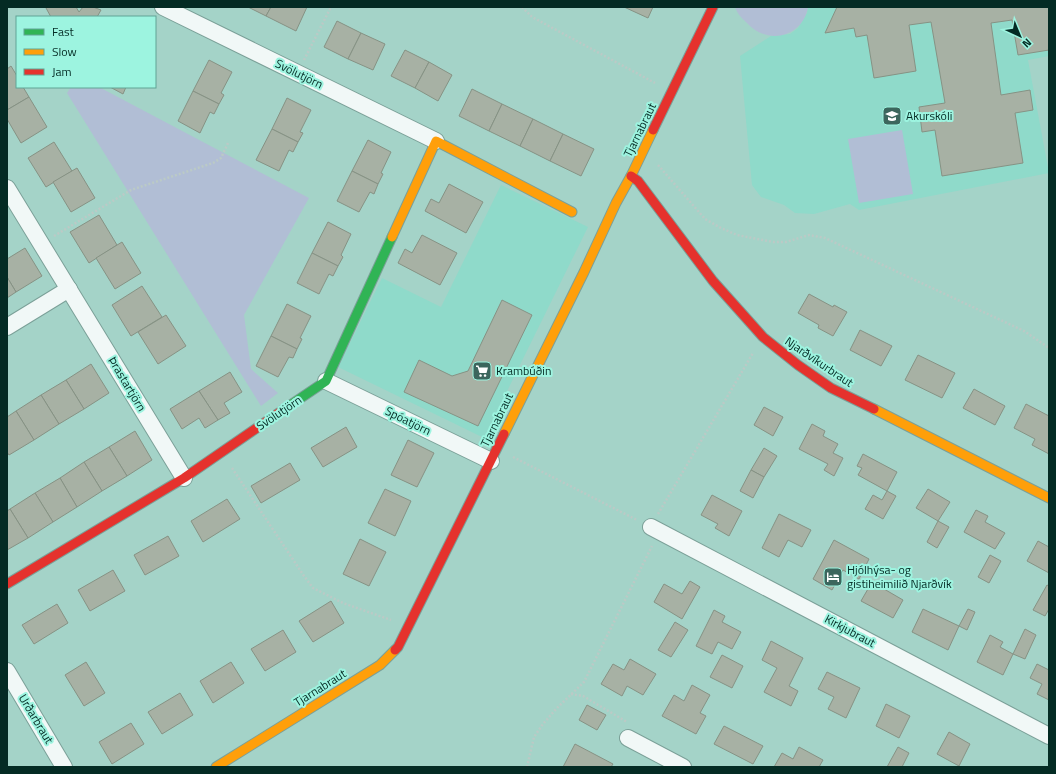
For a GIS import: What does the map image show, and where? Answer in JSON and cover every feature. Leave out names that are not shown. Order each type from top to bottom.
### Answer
[{"type":"street","name":"Svölutjörn","points":[[163,7],[436,141],[572,212]]},
{"type":"street","name":"Tjarnabraut","points":[[216,767],[380,665],[398,646],[494,455],[713,7]]},
{"type":"street","points":[[326,381],[436,141]]},
{"type":"street","name":"Njarðvíkurbraut","points":[[631,176],[638,181],[713,281],[763,337],[798,365],[831,388],[1049,498]]},
{"type":"street","name":"Þrastartjörn","points":[[7,188],[184,478]]},
{"type":"street","points":[[7,327],[69,289]]},
{"type":"street","name":"Svölutjörn","points":[[7,584],[184,478],[326,381]]},
{"type":"street","name":"Spóatjörn","points":[[326,381],[494,455]]},
{"type":"street","name":"Kirkjubraut","points":[[651,527],[1049,736]]},
{"type":"street","name":"Urðarbraut","points":[[7,671],[64,767]]},
{"type":"street","points":[[628,738],[683,767]]},
{"type":"path","points":[[297,73],[332,7]]},
{"type":"path","points":[[522,7],[532,17],[672,92]]},
{"type":"path","points":[[41,244],[130,190],[213,163],[221,158],[228,144]]},
{"type":"path","points":[[644,149],[705,219],[721,228],[736,235],[773,242],[786,242],[809,236],[825,238],[1024,331],[1049,348]]},
{"type":"path","points":[[527,767],[534,737],[552,714],[584,682],[653,544],[651,527],[763,337]]},
{"type":"path","points":[[222,452],[313,588],[343,603],[409,626]]},
{"type":"path","points":[[494,455],[651,527]]},
{"type":"path","points":[[571,694],[583,696],[636,727],[628,738]]},
{"type":"shaded area","points":[[735,7],[808,7],[801,23],[795,29],[788,33],[772,36],[763,34],[754,29],[741,17]]},
{"type":"shaded area","name":"Akurskóli","points":[[808,7],[1049,7],[1049,56],[1028,60],[1049,173],[859,210],[850,204],[814,214],[795,213],[784,205],[761,197],[752,185],[740,56],[771,36],[790,34],[798,28],[807,13]]},
{"type":"shaded area","points":[[70,88],[101,88],[309,198],[244,315],[251,369],[278,393],[261,406],[67,93]]},
{"type":"shaded area","points":[[902,130],[913,194],[859,203],[848,139]]},
{"type":"shaded area","points":[[501,185],[588,227],[484,438],[338,367],[382,278],[441,307]]},
{"type":"building","points":[[76,7],[79,12],[83,7],[93,7],[101,10],[98,16],[50,16],[46,8]]},
{"type":"building","points":[[248,7],[271,7],[266,16]]},
{"type":"building","points":[[271,7],[307,7],[296,31],[266,16]]},
{"type":"building","points":[[624,7],[653,7],[648,18]]},
{"type":"building","points":[[837,7],[1049,7],[1049,50],[1018,55],[1012,20],[991,23],[1001,95],[1030,90],[1033,110],[1015,113],[1023,163],[942,176],[935,130],[922,132],[919,107],[945,103],[931,22],[909,25],[916,71],[874,78],[867,35],[856,37],[854,28],[825,33]]},
{"type":"building","points":[[337,21],[361,33],[348,59],[324,47]]},
{"type":"building","points":[[361,33],[385,44],[373,70],[348,59]]},
{"type":"building","points":[[405,50],[429,62],[415,88],[391,76]]},
{"type":"building","points":[[209,60],[232,72],[221,93],[224,95],[219,104],[193,91]]},
{"type":"building","points":[[429,62],[452,75],[438,101],[415,88]]},
{"type":"building","points":[[11,66],[16,74],[16,88],[24,88],[29,97],[7,110],[7,69]]},
{"type":"building","points":[[112,88],[126,88],[123,94]]},
{"type":"building","points":[[472,89],[502,104],[489,131],[459,116]]},
{"type":"building","points":[[193,91],[219,104],[214,114],[210,112],[200,133],[178,121]]},
{"type":"building","points":[[29,97],[47,127],[21,143],[7,119],[7,110]]},
{"type":"building","points":[[287,98],[311,110],[300,132],[303,133],[298,142],[272,129]]},
{"type":"building","points":[[502,104],[533,119],[520,146],[489,131]]},
{"type":"building","points":[[533,119],[563,134],[550,161],[520,146]]},
{"type":"building","points":[[272,129],[298,142],[293,152],[289,150],[279,171],[256,160]]},
{"type":"building","points":[[563,134],[594,149],[581,176],[550,161]]},
{"type":"building","points":[[368,140],[391,152],[381,173],[383,174],[378,184],[352,171]]},
{"type":"building","points":[[54,142],[72,171],[46,187],[28,158]]},
{"type":"building","points":[[77,168],[95,198],[71,212],[53,182]]},
{"type":"building","points":[[352,171],[378,184],[374,194],[370,192],[359,212],[337,201]]},
{"type":"building","points":[[449,184],[483,202],[466,233],[425,211],[431,199],[439,203]]},
{"type":"building","points":[[99,215],[117,245],[89,263],[70,232]]},
{"type":"building","points":[[328,222],[351,234],[341,255],[343,257],[338,266],[312,253]]},
{"type":"building","points":[[422,235],[457,253],[440,285],[398,263],[405,249],[412,253]]},
{"type":"building","points":[[122,242],[141,273],[115,289],[96,258]]},
{"type":"building","points":[[25,248],[42,276],[16,292],[7,277],[7,259]]},
{"type":"building","points":[[312,253],[338,266],[333,276],[329,274],[319,294],[297,283]]},
{"type":"building","points":[[7,277],[16,292],[7,298]]},
{"type":"building","points":[[142,286],[162,317],[131,336],[112,305]]},
{"type":"building","points":[[809,294],[833,307],[834,305],[847,312],[833,336],[818,328],[819,325],[798,313]]},
{"type":"building","points":[[502,300],[532,315],[478,426],[404,392],[419,360],[452,376],[468,371]]},
{"type":"building","points":[[287,304],[311,316],[300,338],[302,339],[297,349],[271,336]]},
{"type":"building","points":[[166,315],[186,346],[158,364],[138,332]]},
{"type":"building","points":[[860,330],[892,346],[881,366],[850,350]]},
{"type":"building","points":[[271,336],[297,349],[293,358],[289,357],[278,377],[256,366]]},
{"type":"building","points":[[918,355],[955,373],[942,398],[905,380]]},
{"type":"building","points":[[91,364],[109,393],[84,409],[66,380]]},
{"type":"building","points":[[230,372],[242,392],[224,403],[230,413],[218,420],[199,391]]},
{"type":"building","points":[[66,380],[84,409],[59,424],[41,395]]},
{"type":"building","points":[[974,389],[1005,406],[995,425],[963,408]]},
{"type":"building","points":[[199,391],[218,420],[205,428],[199,418],[182,429],[170,409]]},
{"type":"building","points":[[41,395],[59,424],[34,440],[16,411]]},
{"type":"building","points":[[1026,404],[1049,416],[1049,454],[1032,445],[1035,439],[1014,428]]},
{"type":"building","points":[[764,407],[783,417],[773,436],[754,425]]},
{"type":"building","points":[[16,411],[34,440],[9,455],[7,452],[7,417]]},
{"type":"building","points":[[812,424],[825,431],[823,436],[838,444],[833,453],[843,458],[834,476],[824,470],[828,464],[799,449]]},
{"type":"building","points":[[346,427],[357,447],[323,467],[311,448]]},
{"type":"building","points":[[135,431],[152,460],[127,476],[109,447]]},
{"type":"building","points":[[408,440],[434,453],[417,487],[391,475]]},
{"type":"building","points":[[109,447],[127,476],[102,491],[84,462]]},
{"type":"building","points":[[764,448],[777,456],[764,477],[751,470]]},
{"type":"building","points":[[863,454],[897,472],[887,491],[858,475],[862,468],[857,466]]},
{"type":"building","points":[[84,462],[102,491],[77,507],[60,478]]},
{"type":"building","points":[[290,463],[300,480],[261,503],[251,486]]},
{"type":"building","points":[[751,470],[764,477],[753,498],[740,491]]},
{"type":"building","points":[[60,478],[77,507],[53,522],[35,493]]},
{"type":"building","points":[[385,489],[411,501],[395,536],[368,523]]},
{"type":"building","points":[[928,489],[950,502],[938,521],[916,508]]},
{"type":"building","points":[[887,491],[896,496],[883,519],[865,509],[873,495],[882,500]]},
{"type":"building","points":[[35,493],[53,522],[28,538],[10,509]]},
{"type":"building","points":[[712,495],[742,511],[729,536],[715,528],[718,524],[701,515]]},
{"type":"building","points":[[227,499],[240,519],[203,542],[191,521]]},
{"type":"building","points":[[10,509],[28,538],[7,550],[7,511]]},
{"type":"building","points":[[976,510],[988,516],[985,522],[1005,533],[995,549],[964,532]]},
{"type":"building","points":[[779,514],[811,530],[802,547],[788,540],[779,557],[762,548]]},
{"type":"building","points":[[938,521],[949,527],[937,548],[927,542]]},
{"type":"building","points":[[168,536],[179,556],[145,575],[134,555]]},
{"type":"building","points":[[360,539],[386,552],[369,586],[343,574]]},
{"type":"building","points":[[834,540],[869,559],[859,579],[843,570],[832,590],[813,579]]},
{"type":"building","points":[[1038,541],[1049,547],[1049,573],[1027,561]]},
{"type":"building","points":[[990,555],[1001,561],[989,583],[978,577]]},
{"type":"building","points":[[113,570],[125,591],[90,611],[78,590]]},
{"type":"building","points":[[690,581],[700,587],[682,619],[654,602],[664,584],[682,594]]},
{"type":"building","points":[[872,582],[903,600],[893,618],[861,601]]},
{"type":"building","points":[[1047,585],[1049,586],[1049,609],[1045,616],[1033,610]]},
{"type":"building","points":[[331,601],[344,623],[313,642],[299,621]]},
{"type":"building","points":[[57,604],[68,623],[34,644],[22,625]]},
{"type":"building","points":[[923,609],[959,626],[948,650],[912,632]]},
{"type":"building","points":[[968,609],[975,612],[967,630],[959,626]]},
{"type":"building","points":[[714,610],[725,616],[722,622],[741,632],[732,649],[718,642],[712,654],[696,646]]},
{"type":"building","points":[[675,622],[688,630],[671,657],[658,650]]},
{"type":"building","points":[[1025,629],[1036,635],[1025,659],[1013,654]]},
{"type":"building","points":[[283,630],[296,652],[265,671],[251,649]]},
{"type":"building","points":[[990,635],[1003,642],[1000,647],[1013,654],[1003,675],[977,662]]},
{"type":"building","points":[[771,641],[803,658],[789,686],[798,691],[791,706],[764,692],[777,668],[762,660]]},
{"type":"building","points":[[722,655],[743,666],[732,688],[710,677]]},
{"type":"building","points":[[630,659],[656,674],[643,695],[627,686],[622,696],[601,684],[613,664],[624,670]]},
{"type":"building","points":[[86,662],[105,693],[84,706],[65,675]]},
{"type":"building","points":[[231,662],[244,683],[213,703],[200,681]]},
{"type":"building","points":[[1037,664],[1049,670],[1049,700],[1037,694],[1042,684],[1030,678]]},
{"type":"building","points":[[827,672],[860,688],[846,718],[828,709],[834,697],[818,689]]},
{"type":"building","points":[[692,685],[710,695],[700,713],[706,716],[696,734],[662,716],[674,695],[684,701]]},
{"type":"building","points":[[180,693],[193,715],[162,734],[148,712]]},
{"type":"building","points":[[886,704],[910,716],[899,738],[876,726]]},
{"type":"building","points":[[587,705],[606,715],[597,730],[579,720]]},
{"type":"building","points":[[131,723],[144,744],[112,764],[99,742]]},
{"type":"building","points":[[724,726],[763,746],[753,764],[714,744]]},
{"type":"building","points":[[949,732],[970,744],[959,766],[937,754]]},
{"type":"building","points":[[575,744],[613,764],[611,767],[563,767]]},
{"type":"building","points":[[799,747],[823,760],[819,767],[774,767],[782,753],[793,759]]},
{"type":"building","points":[[898,747],[909,753],[902,767],[887,767]]},
{"type":"traffic: fast","points":[[283,410],[326,381],[392,237]]},
{"type":"traffic: slow","points":[[504,434],[653,130]]},
{"type":"traffic: slow","points":[[392,237],[436,141],[572,212]]},
{"type":"traffic: slow","points":[[874,409],[1049,498]]},
{"type":"traffic: slow","points":[[216,767],[380,665],[395,650]]},
{"type":"traffic: jam","points":[[653,130],[713,7]]},
{"type":"traffic: jam","points":[[631,176],[638,181],[713,281],[763,337],[798,365],[831,388],[874,409]]},
{"type":"traffic: jam","points":[[7,584],[184,478],[283,410]]},
{"type":"traffic: jam","points":[[395,650],[398,647],[504,434]]},
{"type":"place","name":"Akurskóli","points":[[892,116]]},
{"type":"place","name":"Krambúðin","points":[[482,371]]},
{"type":"place","name":"Hjólhýsa- og gistiheimilið Njarðvík","points":[[833,577]]}]
